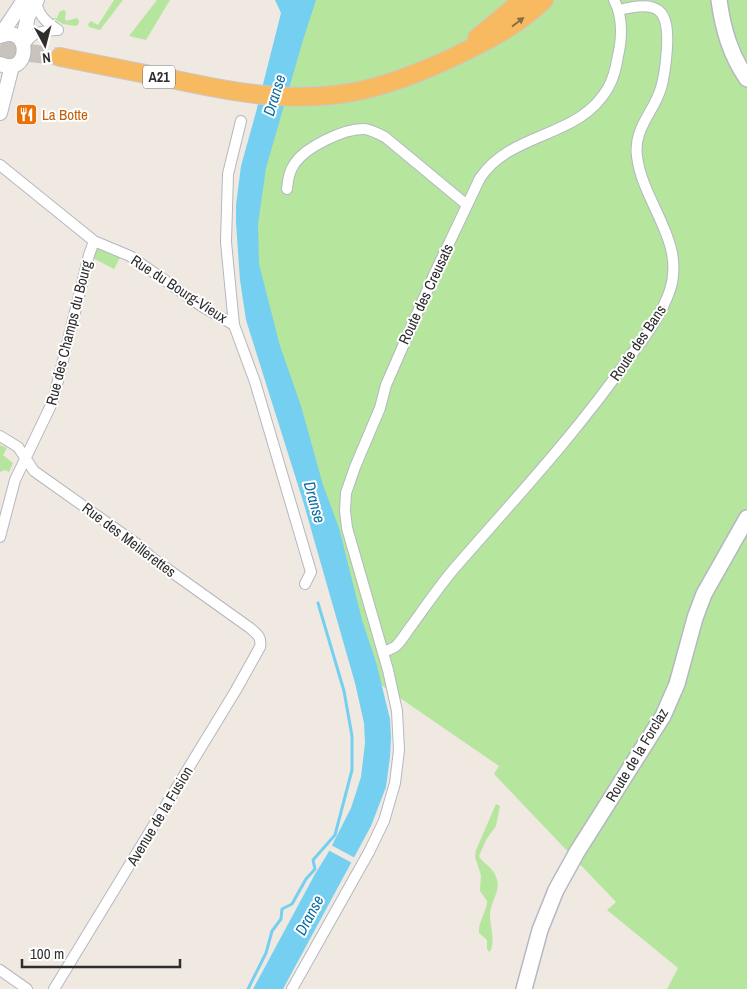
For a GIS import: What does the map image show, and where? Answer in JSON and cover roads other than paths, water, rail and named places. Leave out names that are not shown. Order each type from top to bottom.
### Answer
[{"type":"highway","name":"A21","points":[[444,61],[468,45],[523,0]]},
{"type":"highway","name":"A21","points":[[60,57],[257,95],[290,97],[335,95],[366,89],[412,75],[444,61],[497,36],[519,22],[544,0]]},
{"type":"main road","points":[[719,0],[722,22],[729,46],[738,66],[747,79]]},
{"type":"main road","name":"Route de la Forclaz","points":[[524,989],[540,930],[556,890],[577,852],[662,716],[677,684],[695,618],[704,594],[747,518]]},
{"type":"street","name":"Route des Creusats","points":[[292,989],[369,852],[384,821],[391,798],[398,762],[400,737],[394,698],[383,652],[350,542],[345,511],[346,493],[380,408],[386,385],[399,353],[480,178],[496,160],[513,148],[573,122],[588,112],[603,96],[612,80],[621,30],[619,10],[614,0]]},
{"type":"street","points":[[23,44],[35,34],[58,30],[46,22],[33,1]]},
{"type":"street","points":[[0,36],[33,1]]},
{"type":"street","points":[[0,113],[6,65],[17,64],[23,58],[23,44],[33,1]]},
{"type":"street","name":"Route des Bans","points":[[383,652],[396,646],[446,579],[579,425],[646,334],[668,295],[674,270],[671,245],[642,175],[636,154],[639,132],[661,91],[665,73],[666,20],[663,12],[645,3],[619,10]]},
{"type":"street","points":[[0,36],[12,34],[17,36],[23,44]]},
{"type":"street","points":[[234,325],[226,242],[228,174],[241,121]]},
{"type":"street","points":[[286,189],[289,175],[295,163],[306,152],[346,132],[364,129],[370,130],[391,142],[467,204]]},
{"type":"street","name":"Rue du Bourg-Vieux","points":[[0,165],[94,241],[130,256],[203,307],[234,325],[255,382],[311,572],[305,584]]},
{"type":"street","name":"Rue des Champs du Bourg","points":[[0,537],[12,491],[25,457],[53,400],[94,241]]},
{"type":"street","name":"Rue des Meillerettes","points":[[0,436],[18,447],[34,471],[137,544],[152,558],[250,628],[260,636],[261,641]]},
{"type":"street","name":"Avenue de la Fusion","points":[[54,989],[236,690],[260,647],[261,641]]},
{"type":"street","points":[[0,970],[27,989]]},
{"type":"water","name":"Dranse","points":[[275,0],[316,0],[266,168],[258,224],[259,264],[280,346],[301,406],[323,485],[339,528],[362,620],[376,662],[390,719],[391,738],[386,787],[371,826],[283,989],[253,989],[351,808],[361,777],[365,743],[364,723],[355,683],[303,501],[246,320],[240,280],[236,205],[241,166],[281,13]]},
{"type":"waterway","points":[[248,989],[266,953],[272,931],[281,919],[282,909],[292,904],[306,879],[315,869],[313,860],[335,835],[352,770],[352,736],[344,691],[318,603]]},
{"type":"tunnel","points":[[0,49],[60,57]]},
{"type":"place","name":"La Botte","points":[[26,115]]}]
